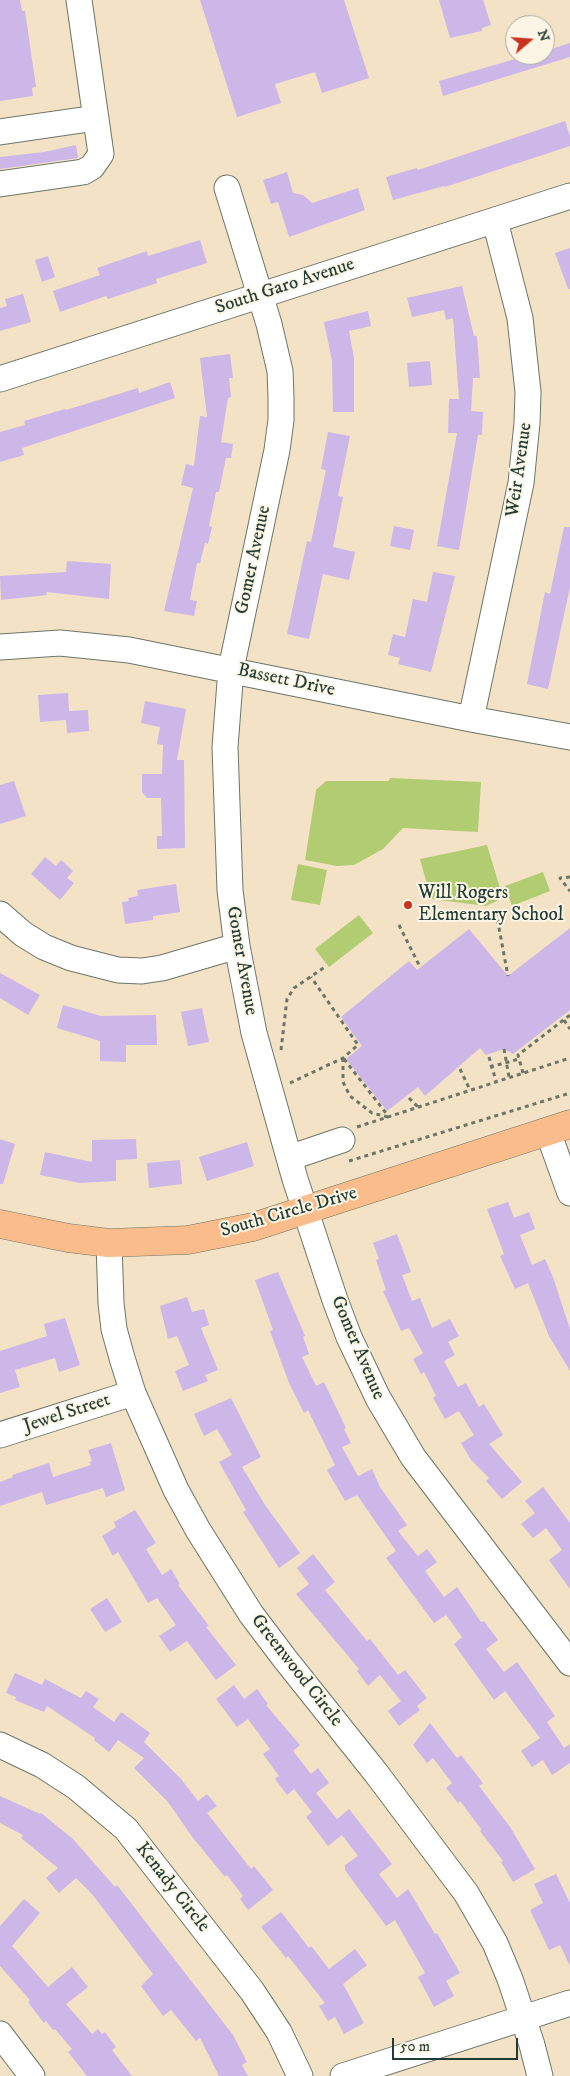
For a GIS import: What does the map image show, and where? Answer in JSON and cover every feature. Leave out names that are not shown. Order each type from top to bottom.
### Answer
[{"type":"main road","name":"South Circle Drive","points":[[0,1224],[68,1238],[109,1243],[188,1240],[246,1228],[306,1211],[559,1128]]},
{"type":"street","points":[[0,184],[83,172],[92,167],[101,154],[79,0]]},
{"type":"street","points":[[0,132],[96,118]]},
{"type":"street","name":"Gomer Avenue","points":[[227,188],[270,324],[280,371],[281,420],[231,669],[224,747],[227,858],[237,946],[254,1033],[306,1211],[350,1337],[378,1398],[412,1457],[570,1663]]},
{"type":"street","name":"South Garo Avenue","points":[[0,379],[570,196]]},
{"type":"street","name":"Weir Avenue","points":[[471,719],[521,483],[528,423],[528,392],[520,318],[494,221]]},
{"type":"street","name":"Bassett Drive","points":[[0,647],[60,643],[94,645],[231,669],[471,719],[570,737]]},
{"type":"street","points":[[0,914],[23,934],[44,947],[71,958],[118,970],[142,971],[162,968],[237,946]]},
{"type":"street","points":[[559,1128],[570,1193]]},
{"type":"street","points":[[289,1158],[344,1144]]},
{"type":"street","name":"Greenwood Circle","points":[[109,1243],[114,1329],[133,1392],[176,1490],[216,1560],[285,1660],[451,1871],[495,1943],[524,2017],[540,2076]]},
{"type":"street","name":"Jewel Street","points":[[0,1435],[133,1392]]},
{"type":"street","name":"Kenady Circle","points":[[0,1745],[42,1765],[76,1787],[126,1829],[252,1991],[280,2032],[300,2076]]},
{"type":"street","points":[[342,2076],[570,2003]]},
{"type":"street","points":[[0,2034],[32,2076]]},
{"type":"path","points":[[570,877],[560,878],[570,891]]},
{"type":"path","points":[[496,912],[508,976]]},
{"type":"path","points":[[399,925],[420,967]]},
{"type":"path","points":[[280,1054],[287,999],[294,988],[325,967]]},
{"type":"path","points":[[286,1085],[343,1058],[358,1045],[311,977]]},
{"type":"path","points":[[523,1073],[518,1055],[570,1015]]},
{"type":"path","points":[[564,1020],[570,1029]]},
{"type":"path","points":[[504,1049],[505,1064],[509,1077]]},
{"type":"path","points":[[489,1057],[490,1067],[496,1082]]},
{"type":"path","points":[[343,1058],[389,1117]]},
{"type":"path","points":[[343,1058],[343,1082],[350,1096],[372,1113],[389,1117]]},
{"type":"path","points":[[344,1144],[389,1117],[570,1058]]},
{"type":"path","points":[[490,1067],[519,1059]]},
{"type":"path","points":[[460,1069],[470,1090]]},
{"type":"path","points":[[344,1144],[570,1092]]},
{"type":"path","points":[[410,1098],[418,1107]]},
{"type":"green space","points":[[390,778],[481,782],[478,832],[403,828],[383,849],[354,865],[337,866],[305,860],[316,790],[326,781],[389,781]]},
{"type":"green space","points":[[487,845],[503,898],[486,906],[431,899],[420,859]]},
{"type":"green space","points":[[298,864],[327,870],[320,905],[291,900]]},
{"type":"green space","points":[[543,872],[550,891],[512,906],[505,886]]},
{"type":"green space","points":[[359,915],[373,933],[329,967],[315,949]]},
{"type":"building","points":[[0,0],[20,0],[22,11],[25,11],[36,87],[32,88],[33,96],[0,101]]},
{"type":"building","points":[[200,0],[344,0],[369,78],[322,93],[315,72],[275,84],[281,103],[237,117]]},
{"type":"building","points":[[439,0],[483,0],[491,25],[482,28],[482,31],[450,38]]},
{"type":"building","points":[[570,43],[570,57],[555,62],[555,48]]},
{"type":"building","points":[[505,62],[505,65],[544,65],[443,96],[439,81]]},
{"type":"building","points":[[565,121],[570,136],[570,146],[445,187],[393,200],[386,177],[417,168],[418,170]]},
{"type":"building","points":[[76,145],[78,158],[0,169],[0,157],[44,152]]},
{"type":"building","points":[[287,172],[293,193],[303,195],[312,203],[358,188],[365,210],[289,237],[278,202],[271,204],[263,180]]},
{"type":"building","points":[[200,240],[207,263],[156,279],[157,283],[108,299],[106,296],[60,312],[53,291],[100,275],[97,268],[147,251],[148,256]]},
{"type":"building","points":[[570,248],[570,289],[568,289],[555,253]]},
{"type":"building","points":[[48,256],[55,277],[42,282],[35,260]]},
{"type":"building","points":[[462,286],[474,336],[477,336],[480,378],[473,378],[471,411],[483,412],[482,435],[478,435],[459,550],[437,546],[457,433],[448,433],[449,399],[459,399],[453,318],[446,320],[444,310],[412,317],[407,298]]},
{"type":"building","points":[[23,294],[31,322],[0,331],[0,308],[7,306],[5,299]]},
{"type":"building","points":[[368,311],[371,326],[349,331],[354,358],[354,412],[333,412],[332,361],[324,322]]},
{"type":"building","points":[[230,354],[233,378],[229,378],[231,397],[228,398],[221,442],[233,444],[231,458],[226,458],[219,492],[216,492],[209,526],[212,527],[208,544],[205,543],[200,563],[197,563],[190,600],[197,601],[194,616],[164,611],[193,488],[181,485],[186,464],[194,466],[200,416],[207,417],[200,358]]},
{"type":"building","points":[[430,361],[432,385],[409,387],[407,363]]},
{"type":"building","points":[[170,382],[175,398],[22,448],[24,455],[0,462],[0,432],[25,425],[24,421],[138,388],[139,393]]},
{"type":"building","points":[[328,432],[350,436],[338,496],[343,497],[333,547],[355,552],[349,580],[323,574],[309,639],[287,634],[307,541],[311,542],[326,470],[321,469]]},
{"type":"building","points":[[394,526],[414,530],[410,550],[390,546]]},
{"type":"building","points":[[564,527],[570,527],[570,587],[548,689],[527,684],[545,592],[550,594]]},
{"type":"building","points":[[67,561],[111,564],[109,599],[46,592],[47,595],[1,600],[0,576],[66,572]]},
{"type":"building","points":[[433,572],[455,576],[431,672],[398,664],[400,658],[388,655],[393,634],[405,637],[413,599],[427,602]]},
{"type":"building","points":[[68,693],[69,711],[88,710],[89,731],[67,733],[66,720],[40,722],[38,695]]},
{"type":"building","points":[[145,701],[186,709],[177,760],[184,760],[185,848],[157,849],[157,836],[162,836],[161,798],[147,798],[142,792],[142,774],[162,774],[163,745],[157,744],[160,727],[141,723]]},
{"type":"building","points":[[14,781],[26,816],[0,824],[0,785]]},
{"type":"building","points":[[45,857],[56,866],[61,860],[73,871],[67,878],[74,883],[60,900],[31,874]]},
{"type":"building","points":[[176,884],[180,912],[153,916],[153,920],[125,924],[122,902],[129,901],[128,898],[138,896],[137,890]]},
{"type":"building","points":[[570,928],[570,1010],[513,1054],[504,1049],[486,1055],[480,1048],[425,1096],[418,1087],[387,1111],[346,1059],[362,1046],[341,1017],[409,961],[417,970],[469,929],[508,976]]},
{"type":"building","points":[[0,973],[40,995],[28,1015],[0,998]]},
{"type":"building","points":[[63,1005],[101,1016],[156,1015],[157,1045],[126,1045],[126,1062],[100,1061],[100,1041],[57,1028]]},
{"type":"building","points":[[202,1008],[209,1042],[188,1046],[181,1012]]},
{"type":"building","points":[[0,1139],[15,1144],[3,1184],[0,1184]]},
{"type":"building","points":[[136,1139],[137,1159],[116,1160],[116,1181],[80,1183],[40,1175],[45,1152],[92,1162],[92,1140]]},
{"type":"building","points":[[247,1142],[254,1166],[207,1181],[199,1157]]},
{"type":"building","points":[[180,1160],[182,1184],[149,1188],[147,1163]]},
{"type":"building","points":[[508,1202],[514,1218],[529,1212],[535,1229],[520,1235],[532,1265],[545,1259],[553,1277],[570,1329],[570,1371],[549,1336],[528,1283],[515,1289],[500,1256],[504,1254],[487,1209]]},
{"type":"building","points":[[397,1234],[411,1272],[402,1275],[412,1301],[420,1298],[432,1328],[450,1319],[459,1336],[448,1342],[455,1355],[444,1361],[458,1387],[466,1383],[479,1407],[484,1404],[503,1435],[489,1444],[522,1482],[502,1499],[486,1481],[489,1478],[471,1460],[461,1443],[474,1435],[459,1411],[445,1419],[433,1398],[436,1396],[424,1372],[421,1374],[413,1359],[423,1353],[409,1328],[401,1331],[383,1291],[386,1290],[376,1260],[379,1259],[373,1243]]},
{"type":"building","points":[[278,1272],[305,1336],[303,1337],[309,1354],[302,1357],[316,1386],[324,1382],[346,1428],[344,1429],[351,1443],[342,1447],[358,1476],[372,1469],[380,1487],[407,1525],[398,1531],[418,1556],[427,1549],[437,1562],[425,1571],[444,1597],[457,1587],[481,1622],[484,1621],[498,1640],[486,1649],[504,1672],[517,1662],[555,1716],[547,1722],[564,1748],[570,1744],[570,1763],[552,1775],[543,1760],[532,1767],[521,1751],[540,1738],[505,1691],[494,1700],[454,1644],[462,1637],[446,1615],[434,1623],[386,1558],[396,1551],[357,1495],[345,1501],[327,1470],[335,1465],[308,1410],[304,1413],[289,1383],[270,1331],[273,1330],[255,1280]]},
{"type":"building","points":[[187,1297],[192,1312],[204,1309],[209,1325],[201,1328],[218,1370],[205,1375],[208,1381],[183,1391],[175,1371],[189,1365],[177,1336],[168,1339],[160,1306]]},
{"type":"building","points":[[65,1318],[80,1365],[59,1372],[55,1358],[15,1370],[20,1387],[0,1393],[0,1351],[47,1336],[44,1324]]},
{"type":"building","points":[[231,1398],[261,1457],[242,1467],[265,1505],[300,1553],[279,1568],[243,1512],[246,1510],[219,1462],[232,1455],[217,1429],[204,1436],[194,1414]]},
{"type":"building","points":[[111,1443],[125,1490],[106,1497],[103,1488],[46,1505],[42,1492],[0,1506],[0,1482],[13,1477],[12,1475],[49,1463],[53,1477],[91,1465],[89,1462],[92,1461],[88,1450]]},
{"type":"building","points":[[543,1487],[570,1523],[570,1589],[549,1560],[562,1550],[546,1528],[533,1538],[521,1524],[535,1513],[525,1501]]},
{"type":"building","points":[[135,1510],[156,1543],[146,1549],[162,1575],[171,1569],[180,1584],[178,1585],[209,1626],[206,1627],[236,1665],[216,1680],[187,1641],[170,1652],[159,1636],[176,1625],[157,1598],[148,1603],[118,1552],[113,1556],[102,1536],[116,1527],[114,1522]]},
{"type":"building","points":[[313,1554],[335,1582],[325,1590],[367,1641],[370,1639],[398,1675],[405,1670],[427,1698],[417,1706],[420,1710],[399,1726],[388,1711],[401,1701],[380,1675],[368,1686],[357,1671],[359,1669],[296,1594],[309,1584],[297,1568]]},
{"type":"building","points":[[107,1598],[122,1622],[105,1632],[90,1609]]},
{"type":"building","points":[[15,1673],[42,1685],[45,1679],[81,1698],[86,1691],[99,1699],[93,1707],[114,1722],[121,1712],[150,1733],[144,1742],[181,1779],[198,1801],[207,1794],[217,1806],[207,1813],[251,1869],[254,1866],[273,1890],[248,1910],[240,1899],[243,1896],[227,1875],[225,1877],[193,1838],[168,1802],[134,1768],[144,1758],[118,1740],[109,1752],[94,1740],[95,1738],[47,1706],[44,1712],[15,1700],[16,1697],[6,1693]]},
{"type":"building","points":[[234,1685],[244,1699],[257,1689],[268,1704],[266,1705],[300,1745],[293,1751],[311,1774],[318,1768],[329,1783],[316,1793],[337,1819],[349,1809],[392,1864],[379,1874],[397,1898],[408,1889],[435,1934],[437,1933],[460,1973],[446,1981],[454,1996],[434,2007],[418,1977],[425,1973],[395,1920],[386,1926],[345,1870],[345,1865],[358,1856],[342,1835],[328,1846],[306,1817],[312,1812],[294,1789],[287,1795],[275,1779],[279,1776],[263,1754],[270,1749],[248,1719],[237,1727],[216,1699]]},
{"type":"building","points":[[430,1723],[457,1758],[461,1755],[483,1783],[479,1786],[510,1827],[535,1869],[513,1882],[501,1862],[503,1861],[480,1831],[481,1829],[460,1801],[458,1803],[446,1788],[452,1783],[433,1758],[427,1763],[413,1745]]},
{"type":"building","points":[[0,1796],[41,1813],[73,1839],[115,1887],[117,1885],[233,2035],[247,2062],[242,2065],[248,2076],[219,2076],[200,2038],[196,2041],[171,2010],[163,2016],[141,1986],[153,1974],[92,1894],[76,1878],[59,1893],[46,1878],[58,1868],[21,1838],[23,1835],[0,1823]]},
{"type":"building","points":[[556,1874],[570,1903],[570,1966],[560,1945],[549,1950],[530,1910],[543,1903],[534,1884]]},
{"type":"building","points":[[24,1899],[40,1913],[12,1946],[48,1987],[72,1967],[88,1987],[66,2004],[92,2034],[98,2029],[102,2034],[105,2032],[116,2047],[112,2050],[132,2076],[87,2076],[68,2052],[72,2049],[55,2029],[53,2030],[46,2021],[44,2023],[28,2002],[30,2000],[0,1966],[0,1926]]},
{"type":"building","points":[[281,1912],[309,1948],[311,1946],[329,1969],[355,1949],[367,1965],[343,1984],[364,2023],[344,2034],[335,2017],[328,2021],[319,2006],[325,2003],[288,1956],[286,1958],[261,1927]]},
{"type":"place","name":"Will Rogers Elementary School","points":[[408,905]]}]
